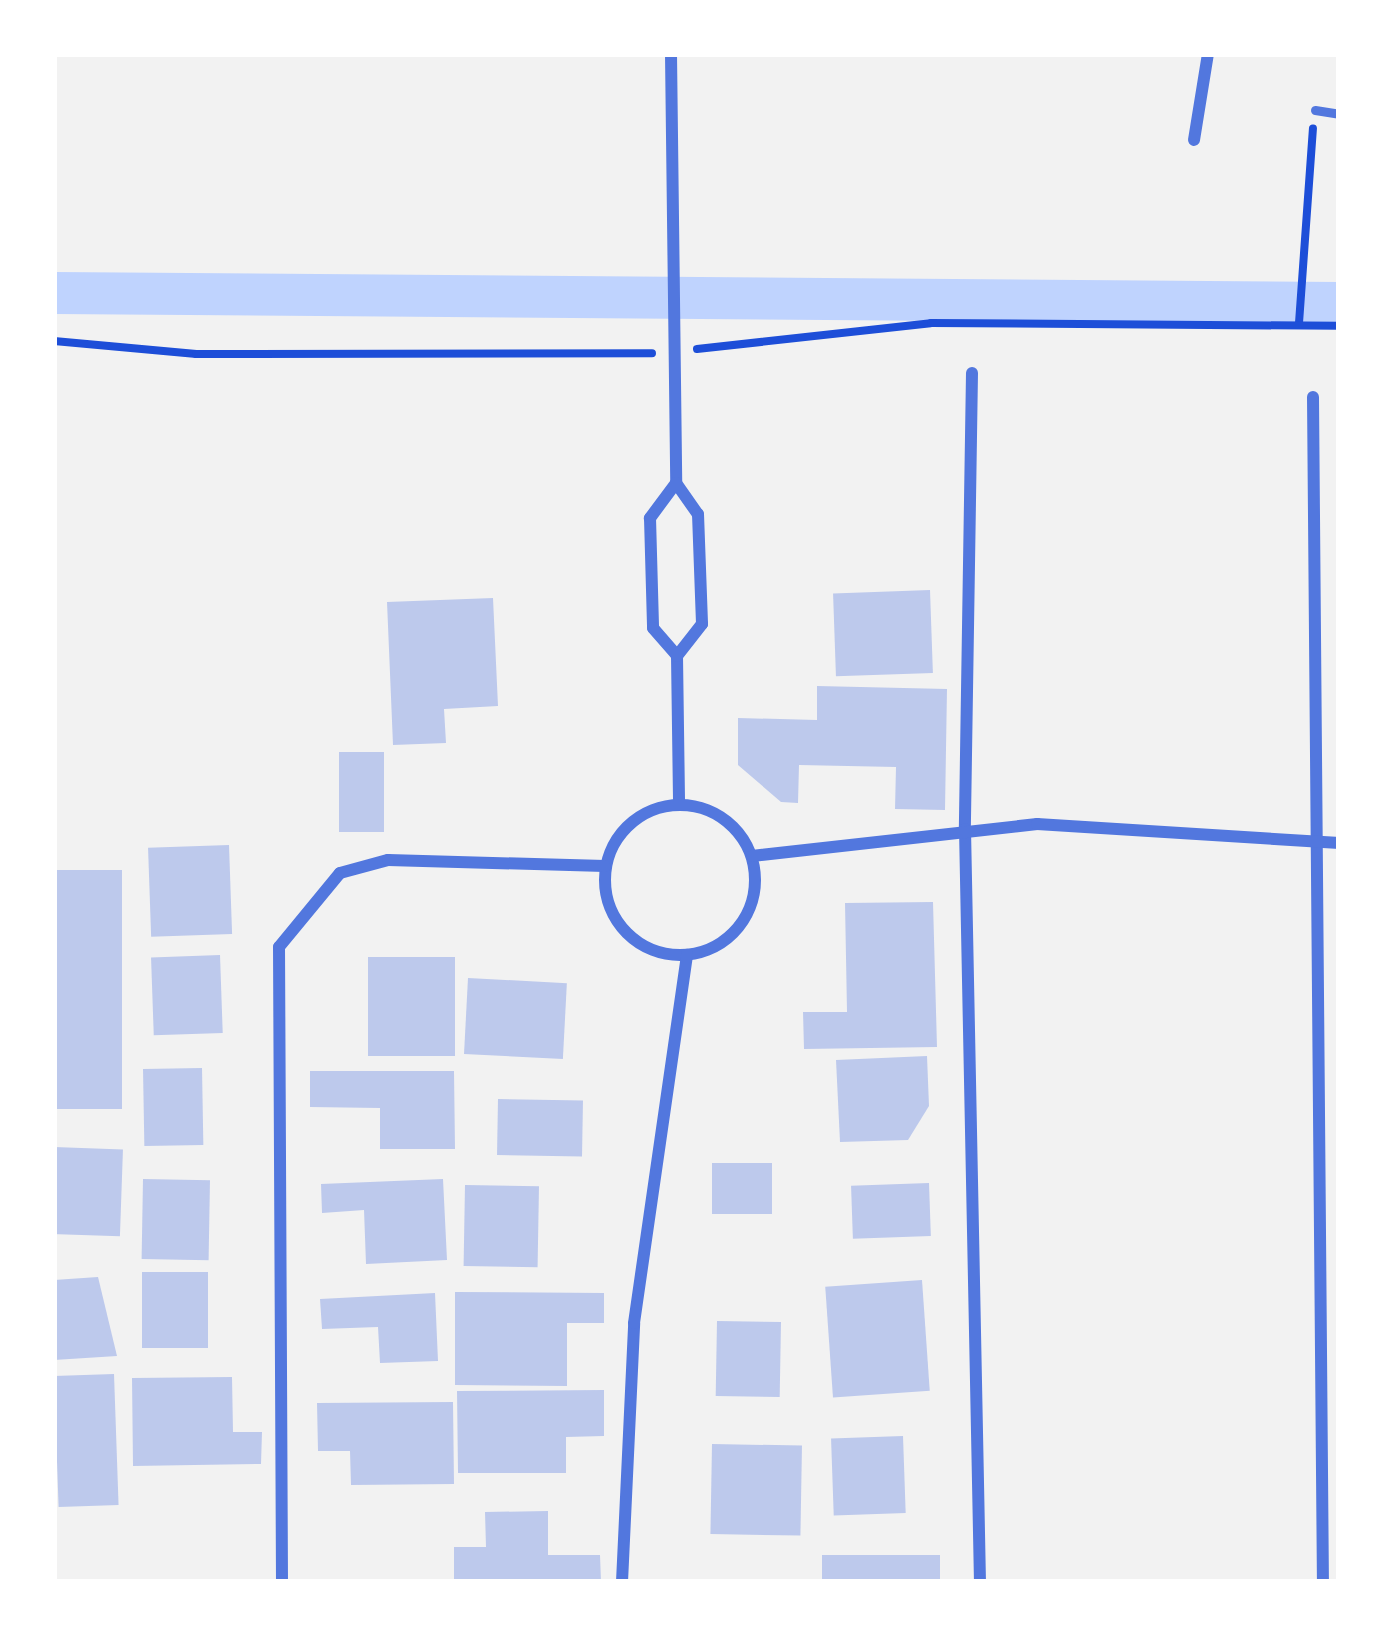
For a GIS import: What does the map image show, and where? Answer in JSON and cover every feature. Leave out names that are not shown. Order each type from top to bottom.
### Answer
[{"type":"street","points":[[671,54],[668,202],[676,483],[698,514],[701,624],[677,656],[679,804]]},
{"type":"street","points":[[1194,140],[1208,54]]},
{"type":"street","points":[[972,374],[965,830],[980,1582]]},
{"type":"street","points":[[1313,397],[1313,840],[1323,1582]]},
{"type":"street","points":[[676,483],[650,518],[653,628],[677,656]]},
{"type":"street","points":[[679,804],[724,818],[752,856],[743,922],[687,955],[624,931],[605,866],[631,821],[679,804]]},
{"type":"street","points":[[752,856],[965,830],[1339,843]]},
{"type":"street","points":[[282,1582],[279,947],[340,873],[388,860],[605,866]]},
{"type":"street","points":[[622,1582],[634,1323],[687,955]]},
{"type":"lane","points":[[1315,110],[1339,114]]},
{"type":"path","points":[[1299,323],[1315,110]]},
{"type":"path","points":[[54,341],[196,354],[605,356],[931,323],[1339,326]]},
{"type":"building","points":[[930,590],[933,673],[836,676],[833,593]]},
{"type":"building","points":[[493,598],[498,706],[444,709],[446,743],[393,745],[387,602]]},
{"type":"building","points":[[817,686],[947,689],[945,810],[895,809],[896,767],[799,765],[798,803],[781,802],[738,765],[738,718],[817,720]]},
{"type":"building","points":[[339,752],[384,752],[384,832],[339,832]]},
{"type":"building","points":[[229,845],[232,934],[151,937],[148,848]]},
{"type":"building","points":[[54,870],[122,870],[122,1109],[54,1109]]},
{"type":"building","points":[[933,902],[937,1047],[804,1049],[803,1012],[847,1012],[845,903]]},
{"type":"building","points":[[220,955],[223,1033],[154,1035],[151,957]]},
{"type":"building","points":[[368,957],[455,957],[455,1056],[368,1056]]},
{"type":"building","points":[[468,978],[567,983],[563,1059],[464,1054]]},
{"type":"building","points":[[927,1056],[929,1106],[908,1140],[840,1142],[836,1060]]},
{"type":"building","points":[[202,1068],[203,1145],[144,1146],[143,1069]]},
{"type":"building","points":[[310,1071],[454,1071],[455,1149],[380,1149],[380,1108],[310,1107]]},
{"type":"building","points":[[498,1099],[583,1100],[582,1156],[497,1155]]},
{"type":"building","points":[[54,1147],[123,1149],[120,1236],[54,1234]]},
{"type":"building","points":[[712,1163],[772,1163],[772,1214],[712,1214]]},
{"type":"building","points":[[143,1179],[210,1180],[209,1260],[142,1259]]},
{"type":"building","points":[[443,1179],[447,1260],[366,1264],[364,1210],[322,1213],[321,1184]]},
{"type":"building","points":[[929,1183],[931,1236],[853,1239],[851,1186]]},
{"type":"building","points":[[465,1185],[539,1186],[538,1267],[464,1266]]},
{"type":"building","points":[[142,1272],[208,1272],[208,1348],[142,1348]]},
{"type":"building","points":[[98,1277],[117,1356],[54,1360],[54,1280]]},
{"type":"building","points":[[922,1280],[930,1391],[833,1397],[825,1287]]},
{"type":"building","points":[[455,1292],[604,1293],[604,1323],[567,1323],[567,1386],[455,1385]]},
{"type":"building","points":[[435,1293],[438,1361],[380,1363],[378,1327],[322,1329],[320,1299]]},
{"type":"building","points":[[717,1321],[781,1322],[780,1397],[716,1396]]},
{"type":"building","points":[[114,1374],[119,1505],[59,1507],[54,1376]]},
{"type":"building","points":[[232,1377],[233,1432],[262,1432],[261,1464],[133,1466],[132,1378]]},
{"type":"building","points":[[604,1390],[604,1436],[566,1437],[566,1473],[458,1473],[457,1391]]},
{"type":"building","points":[[453,1402],[454,1484],[351,1485],[350,1451],[318,1451],[317,1403]]},
{"type":"building","points":[[903,1436],[906,1513],[834,1515],[831,1439]]},
{"type":"building","points":[[712,1444],[802,1446],[800,1536],[710,1534]]},
{"type":"building","points":[[548,1511],[548,1555],[600,1555],[601,1582],[454,1582],[454,1547],[486,1547],[485,1512]]},
{"type":"building","points":[[822,1555],[940,1555],[940,1582],[822,1582]]},
{"type":"waterway","points":[[54,293],[1339,303]]}]
